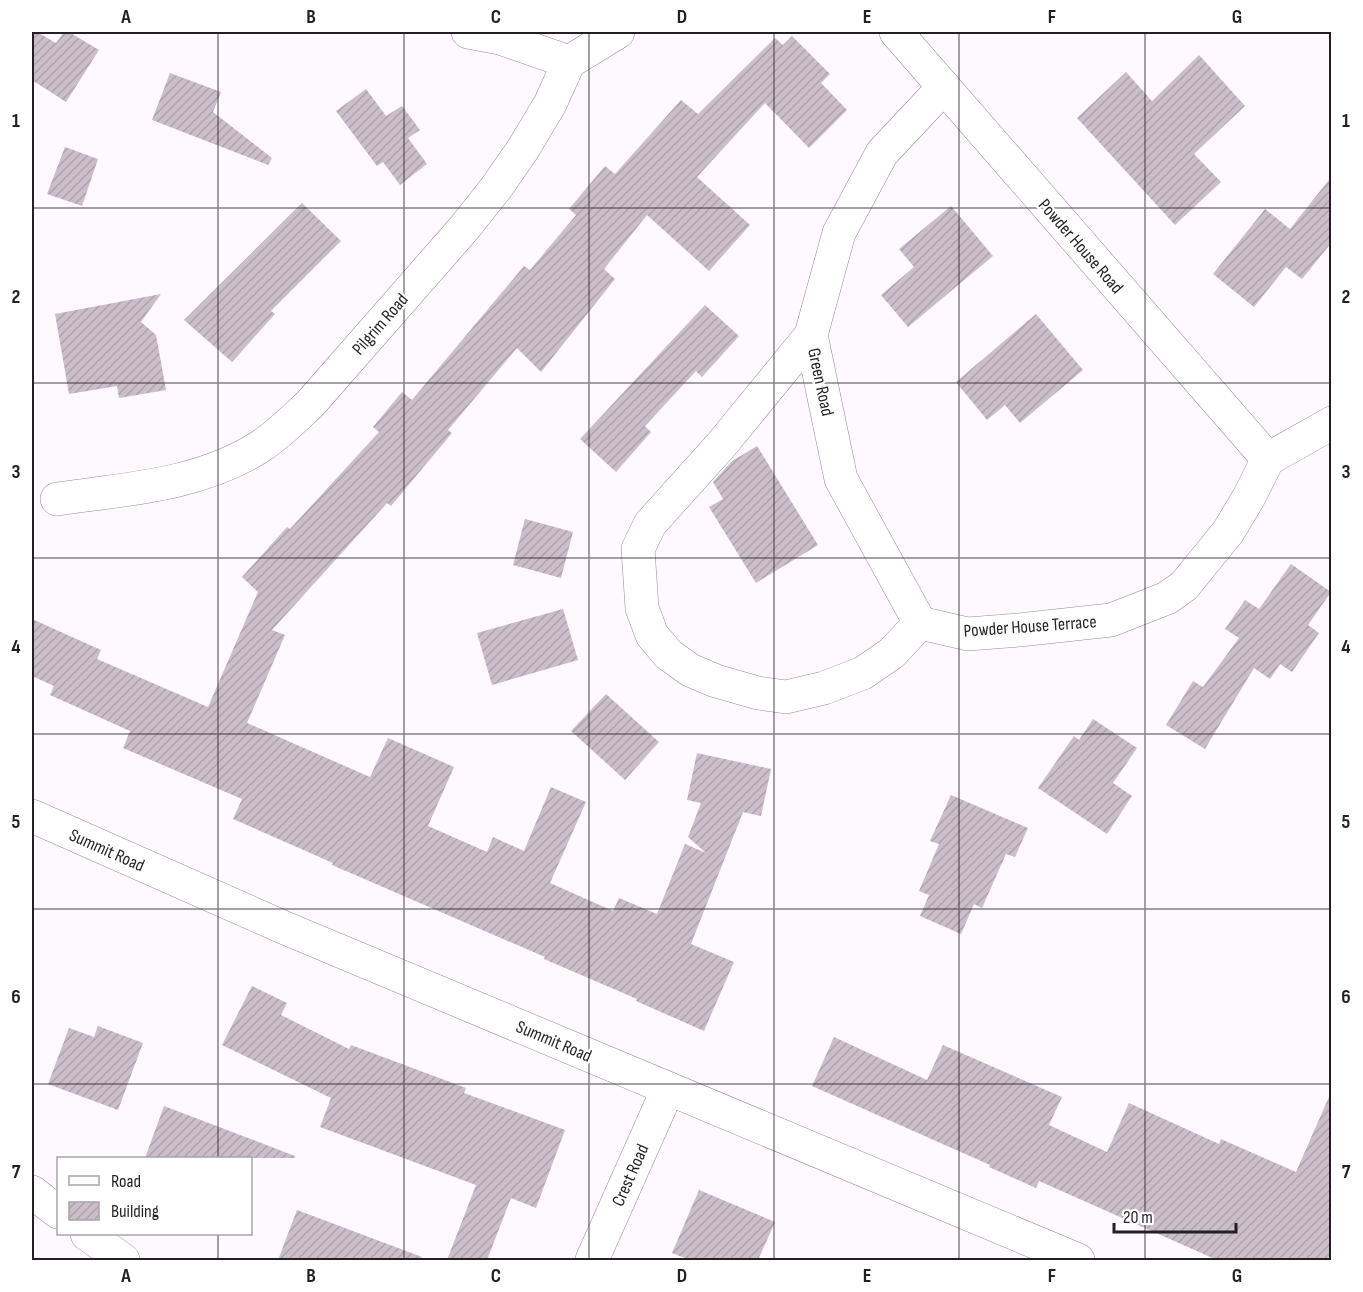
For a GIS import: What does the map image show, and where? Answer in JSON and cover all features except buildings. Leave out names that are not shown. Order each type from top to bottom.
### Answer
[{"type":"street","points":[[468,32],[500,38],[569,62],[618,32]]},
{"type":"street","name":"Powder House Road","points":[[896,32],[1268,459]]},
{"type":"street","name":"Pilgrim Road","points":[[57,499],[177,481],[203,473],[242,457],[262,446],[285,428],[310,404],[465,227],[496,188],[550,105],[569,62]]},
{"type":"street","name":"Green Road","points":[[920,623],[841,479],[811,335],[839,233],[882,153],[944,87]]},
{"type":"street","points":[[811,335],[722,444],[651,524],[638,549],[642,608],[652,635],[668,654],[690,670],[716,681],[758,693],[786,697],[825,688],[863,673],[892,653],[920,623]]},
{"type":"street","points":[[1268,459],[1332,423]]},
{"type":"street","name":"Powder House Terrace","points":[[920,623],[968,634],[1029,629],[1111,620],[1167,598],[1184,586],[1227,532],[1249,497],[1268,459]]},
{"type":"street","name":"Summit Road","points":[[32,816],[285,928],[1078,1260]]},
{"type":"street","name":"Crest Road","points":[[592,1260],[668,1089]]},
{"type":"street","points":[[32,1192],[57,1211]]},
{"type":"street","points":[[90,1235],[123,1260]]}]
